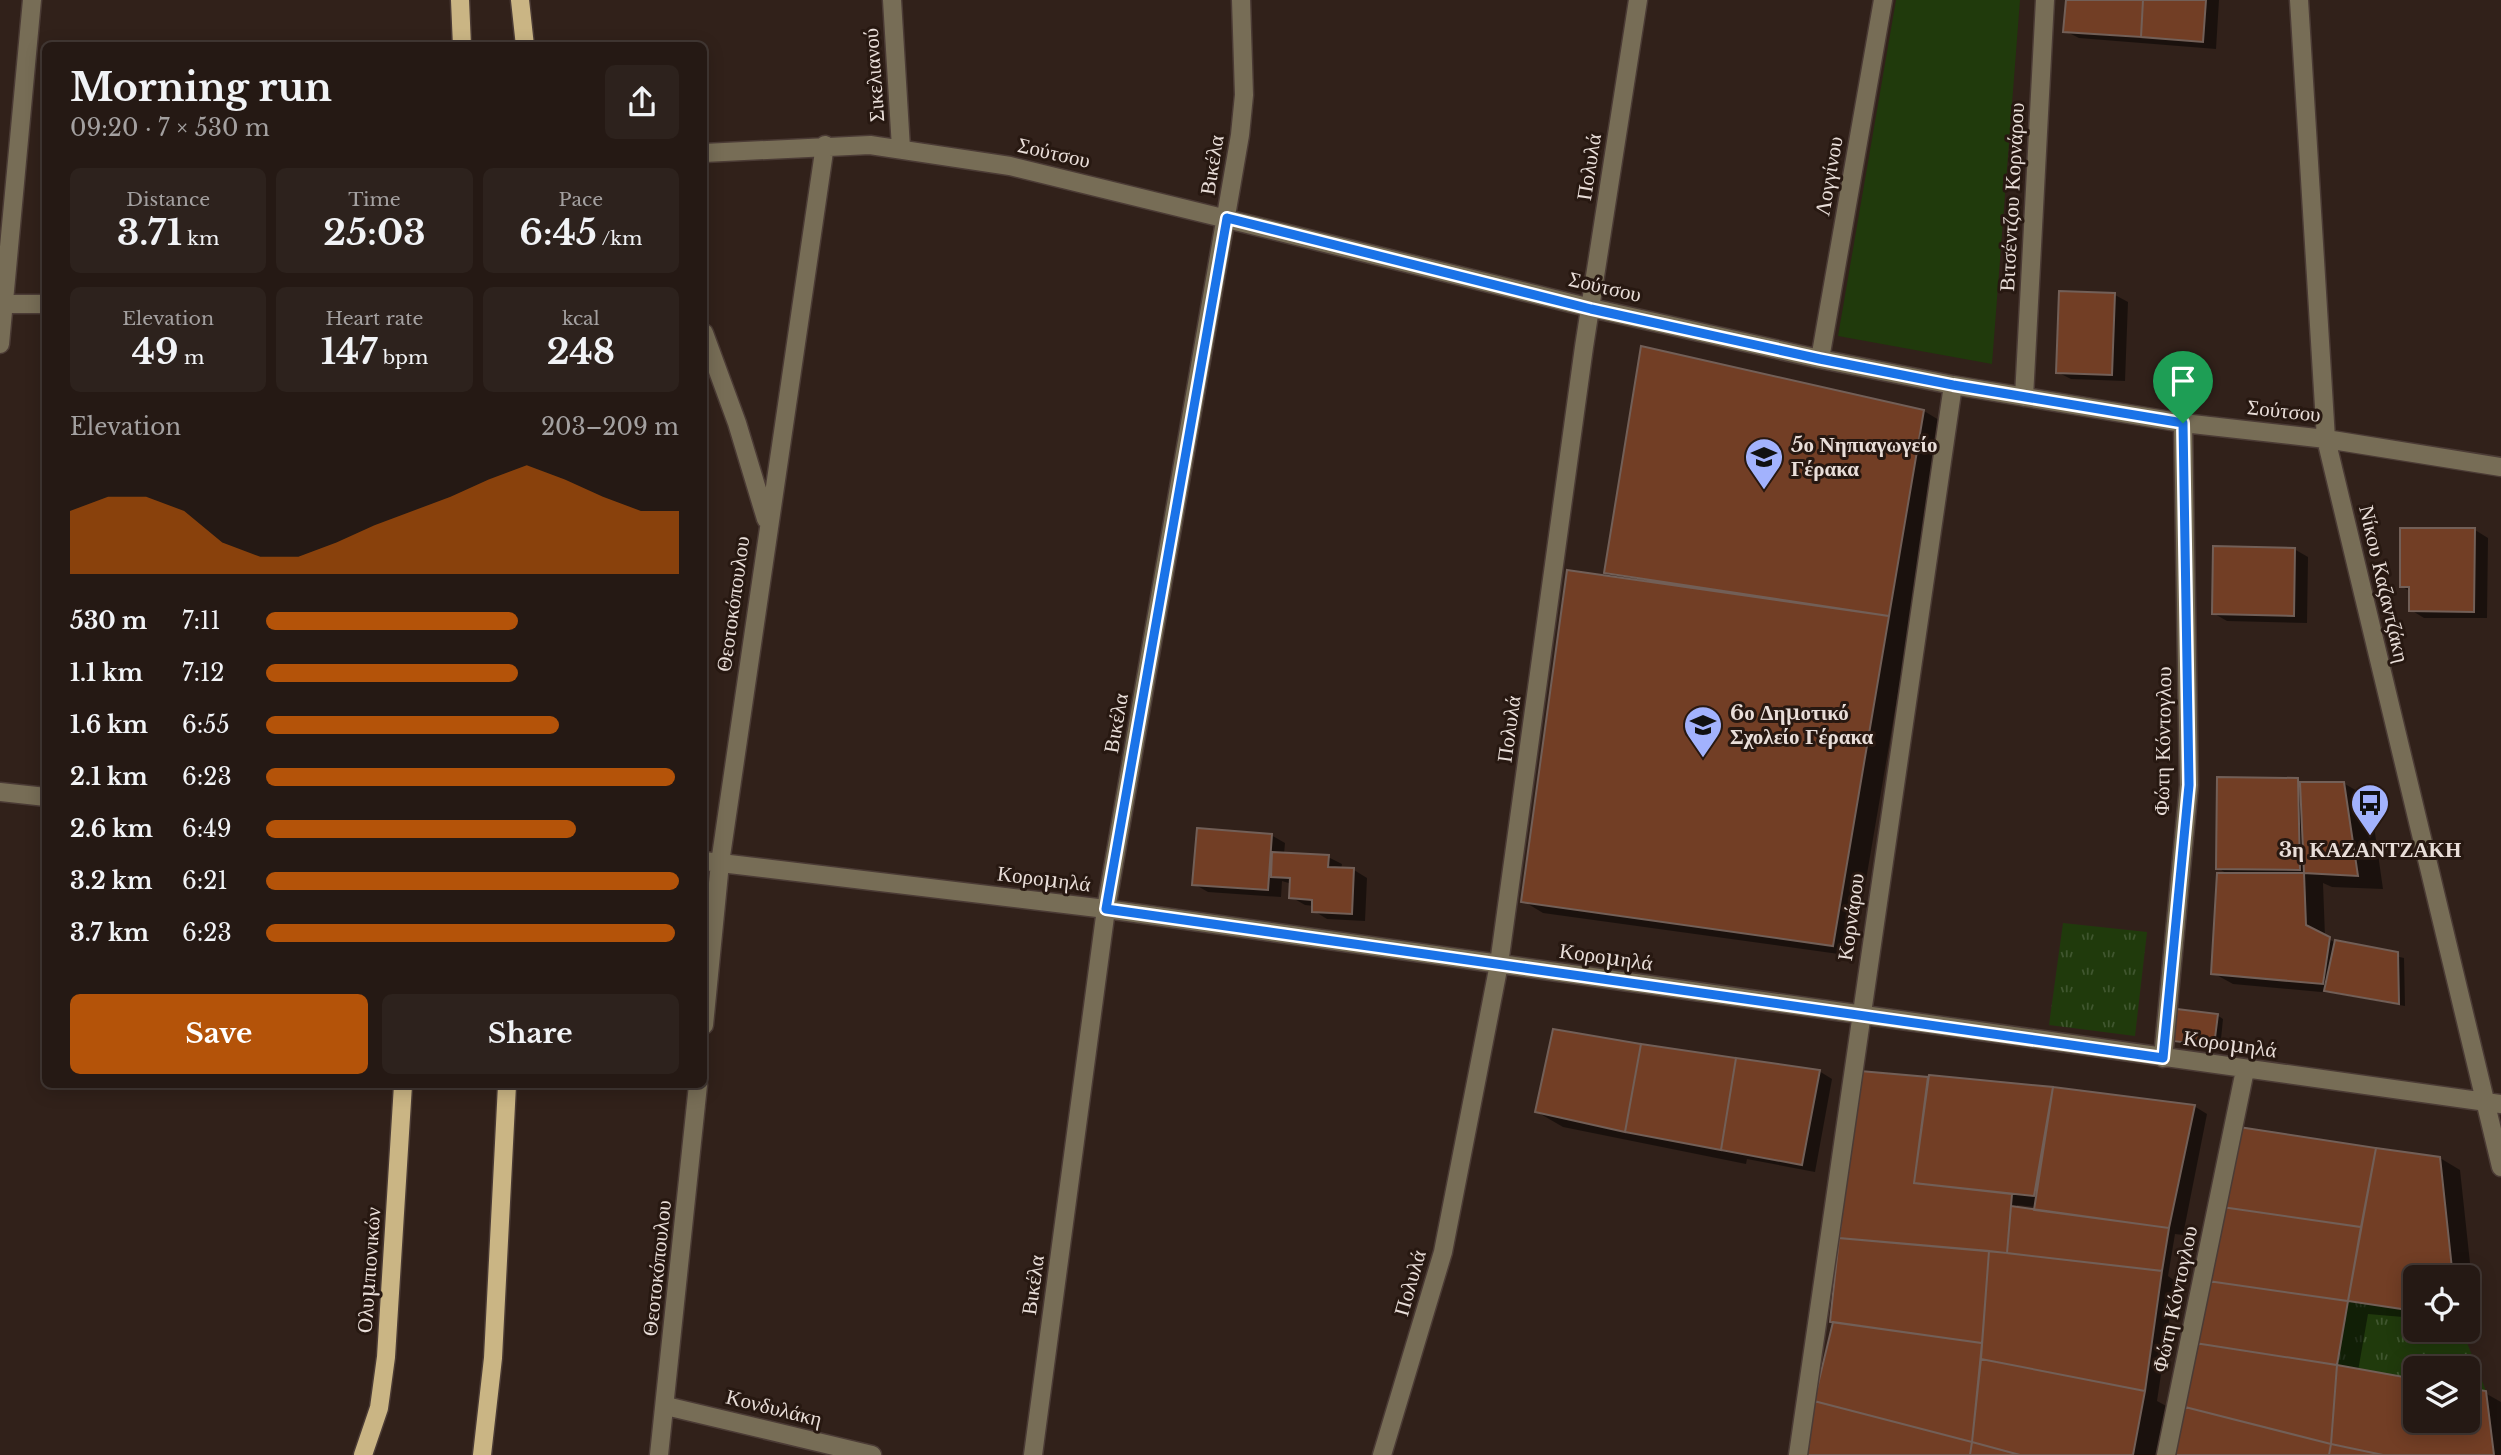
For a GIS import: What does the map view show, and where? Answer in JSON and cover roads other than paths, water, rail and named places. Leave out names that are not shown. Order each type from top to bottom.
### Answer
[{"type":"main road","points":[[460,0],[462,42]]},
{"type":"main road","points":[[520,0],[525,42]]},
{"type":"main road","name":"Ολυμπιονικών","points":[[363,1455],[379,1408],[386,1357],[403,1088]]},
{"type":"main road","points":[[482,1455],[493,1358],[507,1088]]},
{"type":"street","points":[[0,344],[32,0]]},
{"type":"street","name":"Σικελιανού","points":[[892,0],[901,148]]},
{"type":"street","name":"Βικέλα","points":[[1032,1455],[1106,909],[1227,218],[1243,105],[1241,0]]},
{"type":"street","name":"Πολυλά","points":[[1382,1455],[1443,1252],[1499,964],[1591,309],[1638,0]]},
{"type":"street","name":"Λογγίνου","points":[[1820,359],[1883,0]]},
{"type":"street","name":"Βιτσέντζου Κορνάρου","points":[[2024,397],[2045,0]]},
{"type":"street","name":"Νίκου Καζαντζάκη","points":[[2299,0],[2326,439],[2493,1103],[2501,1167]]},
{"type":"street","name":"Σούτσου","points":[[707,153],[825,145],[901,148],[1010,166],[1591,309],[1820,359],[1953,385],[2183,423],[2326,439],[2501,467]]},
{"type":"street","name":"Θεοτοκόπουλου","points":[[707,964],[712,862],[825,145]]},
{"type":"street","points":[[2,304],[42,304]]},
{"type":"street","name":"Θεοτοκόπουλου","points":[[707,341],[737,423],[767,523]]},
{"type":"street","name":"Κορνάρου","points":[[1798,1455],[1862,1016],[1863,989],[1953,385]]},
{"type":"street","name":"Φώτη Κόντογλου","points":[[2163,1058],[2189,785],[2183,423]]},
{"type":"street","points":[[0,792],[42,797]]},
{"type":"street","name":"Κορομηλά","points":[[712,862],[1106,909],[2493,1103]]},
{"type":"street","name":"Φώτη Κόντογλου","points":[[2166,1455],[2245,1070]]},
{"type":"street","name":"Θεοτοκόπουλου","points":[[659,1455],[698,1088]]},
{"type":"street","name":"Κονδυλάκη","points":[[666,1406],[872,1455]]},
{"type":"place","name":"5ο Νηπιαγωγείο Γέρακα","points":[[1764,491]]},
{"type":"place","name":"6ο Δημοτικό Σχολείο Γέρακα","points":[[1703,759]]},
{"type":"place","name":"3η ΚΑΖΑΝΤΖΑΚΗ","points":[[2370,837]]}]
